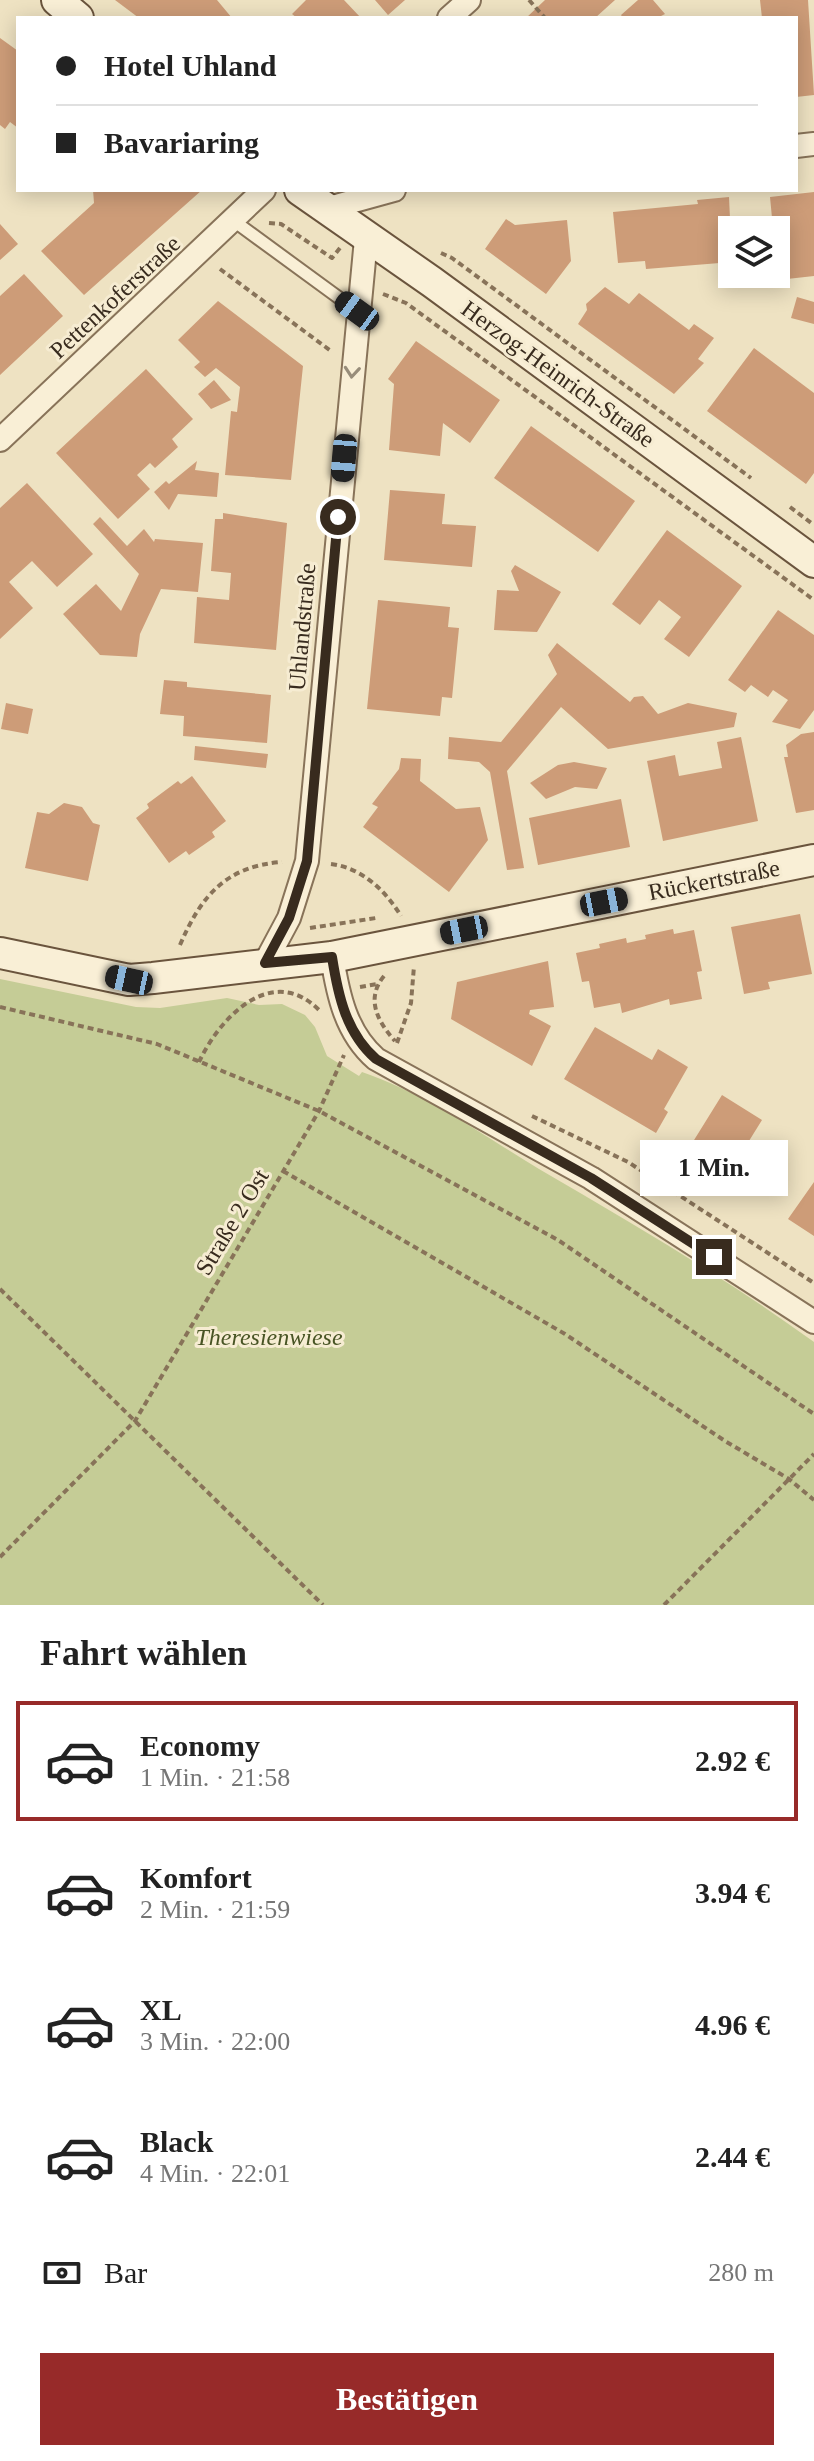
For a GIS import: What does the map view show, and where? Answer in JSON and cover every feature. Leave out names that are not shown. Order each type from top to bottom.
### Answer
[{"type":"street","points":[[57,0],[76,16]]},
{"type":"street","points":[[451,16],[469,0]]},
{"type":"street","name":"Pettenkoferstraße","points":[[0,440],[262,192]]},
{"type":"street","name":"Herzog-Heinrich-Straße","points":[[303,192],[432,282],[814,562]]},
{"type":"street","points":[[325,209],[387,192]]},
{"type":"street","name":"Uhlandstraße","points":[[265,963],[289,918],[307,861],[366,239]]},
{"type":"street","name":"Rückertstraße","points":[[0,953],[129,980],[332,957],[814,860]]},
{"type":"street","points":[[332,957],[346,1047],[376,1059],[591,1178],[814,1322]]},
{"type":"lane","points":[[234,221],[357,311]]},
{"type":"path","points":[[529,0],[543,16]]},
{"type":"path","points":[[432,250],[452,258],[759,485]]},
{"type":"path","points":[[332,258],[360,279],[406,303],[814,600]]},
{"type":"path","points":[[220,269],[331,351]]},
{"type":"path","points":[[782,501],[814,525]]},
{"type":"path","points":[[180,945],[195,911],[221,882],[256,864],[307,861],[346,866],[369,879],[390,898],[403,919],[392,919]]},
{"type":"path","points":[[289,918],[310,928],[381,918]]},
{"type":"path","points":[[387,971],[377,984],[373,1003],[379,1024],[397,1043],[411,1003],[415,963],[401,967]]},
{"type":"path","points":[[199,1062],[222,1022],[237,1007],[275,992],[306,997],[325,1021]]},
{"type":"path","points":[[0,1007],[157,1044],[319,1111],[558,1240],[814,1414]]},
{"type":"path","name":"Straße 2 Ost","points":[[0,1557],[135,1421],[319,1111],[346,1047]]},
{"type":"path","points":[[283,1171],[565,1334],[725,1441],[789,1479],[814,1500]]},
{"type":"path","points":[[0,1289],[323,1605]]},
{"type":"path","points":[[664,1605],[814,1454]]},
{"type":"green space","name":"Theresienwiese","points":[[0,979],[136,1007],[160,1008],[227,998],[259,1005],[282,1004],[305,1015],[315,1027],[327,1056],[359,1076],[362,1072],[385,1081],[453,1116],[713,1274],[814,1342],[814,1605],[0,1605]]},
{"type":"building","points":[[115,0],[217,0],[230,16],[136,16]]},
{"type":"building","points":[[306,0],[344,0],[359,16],[294,16],[292,14]]},
{"type":"building","points":[[375,0],[405,0],[388,15]]},
{"type":"building","points":[[545,0],[615,0],[597,16],[528,16]]},
{"type":"building","points":[[638,0],[653,0],[665,14],[661,16],[621,15]]},
{"type":"building","points":[[760,0],[808,0],[814,95],[798,97],[798,16],[762,16]]},
{"type":"building","points":[[0,38],[16,50],[16,126],[10,122],[5,129],[0,125]]},
{"type":"building","points":[[93,192],[200,192],[84,295],[41,251],[94,203]]},
{"type":"building","points":[[814,192],[814,276],[790,279],[790,216],[772,216],[770,197]]},
{"type":"building","points":[[729,197],[730,216],[718,216],[718,263],[646,269],[645,261],[618,263],[613,212],[698,204],[697,200]]},
{"type":"building","points":[[506,219],[515,225],[567,220],[571,261],[546,294],[485,249]]},
{"type":"building","points":[[0,224],[18,244],[0,260]]},
{"type":"building","points":[[24,274],[63,316],[0,375],[0,296]]},
{"type":"building","points":[[605,287],[629,304],[639,293],[689,330],[694,324],[714,338],[698,359],[704,363],[674,394],[578,324],[587,310],[586,304]]},
{"type":"building","points":[[797,297],[814,302],[814,324],[791,318]]},
{"type":"building","points":[[218,301],[303,366],[291,480],[225,475],[231,411],[237,412],[240,387],[216,368],[205,377],[194,367],[200,362],[178,340]]},
{"type":"building","points":[[416,341],[500,400],[470,443],[443,423],[440,456],[389,450],[394,384],[388,379]]},
{"type":"building","points":[[754,348],[814,393],[814,473],[806,484],[707,411]]},
{"type":"building","points":[[146,369],[193,419],[172,439],[178,447],[155,468],[150,463],[137,475],[150,489],[118,519],[56,453]]},
{"type":"building","points":[[214,380],[231,400],[211,409],[198,394]]},
{"type":"building","points":[[531,426],[635,501],[598,552],[494,478]]},
{"type":"building","points":[[197,461],[195,470],[219,473],[217,497],[178,494],[169,510],[154,492]]},
{"type":"building","points":[[27,483],[93,554],[57,587],[32,561],[9,582],[33,608],[0,639],[0,508]]},
{"type":"building","points":[[390,490],[445,494],[442,524],[476,526],[472,567],[384,560]]},
{"type":"building","points":[[223,513],[287,523],[276,650],[194,643],[197,597],[229,600],[231,573],[211,571],[215,519],[223,519]]},
{"type":"building","points":[[100,517],[127,546],[144,529],[154,542],[155,539],[203,543],[198,592],[161,589],[140,634],[137,657],[100,655],[63,614],[96,584],[121,611],[139,574],[93,524]]},
{"type":"building","points":[[667,530],[742,586],[689,657],[664,639],[681,617],[659,600],[640,625],[612,604]]},
{"type":"building","points":[[515,565],[561,592],[537,632],[494,630],[497,590],[519,591],[511,571]]},
{"type":"building","points":[[378,600],[450,607],[448,627],[459,628],[452,698],[442,697],[440,716],[367,709]]},
{"type":"building","points":[[778,610],[814,635],[814,710],[800,729],[772,722],[788,700],[773,690],[768,697],[751,685],[745,692],[728,680]]},
{"type":"building","points":[[557,643],[630,702],[634,697],[643,696],[658,714],[688,703],[737,713],[734,727],[608,749],[561,707],[507,771],[524,868],[507,870],[490,772],[479,762],[448,759],[449,737],[501,742],[557,674],[548,655]]},
{"type":"building","points":[[164,680],[187,682],[187,687],[271,695],[267,743],[183,736],[184,716],[160,714]]},
{"type":"building","points":[[6,703],[33,709],[28,734],[1,729]]},
{"type":"building","points":[[814,732],[814,810],[796,813],[784,757],[788,757],[786,745],[801,734]]},
{"type":"building","points":[[741,737],[758,821],[663,841],[647,761],[675,755],[679,776],[722,768],[717,742]]},
{"type":"building","points":[[195,746],[268,754],[266,768],[194,760]]},
{"type":"building","points":[[401,758],[421,759],[420,781],[456,809],[480,807],[488,840],[449,892],[363,827],[378,807],[372,804],[399,769]]},
{"type":"building","points":[[574,762],[607,768],[597,789],[575,787],[546,799],[530,783],[558,765]]},
{"type":"building","points":[[192,776],[226,821],[212,832],[215,837],[189,855],[186,851],[169,863],[136,818],[149,808],[147,804],[178,781],[181,784]]},
{"type":"building","points":[[621,799],[630,847],[538,865],[529,818]]},
{"type":"building","points":[[64,803],[82,807],[93,823],[100,825],[88,881],[25,868],[37,812],[49,814]]},
{"type":"building","points":[[800,914],[812,974],[768,982],[770,989],[744,994],[731,927]]},
{"type":"building","points":[[673,929],[674,934],[694,930],[702,971],[697,972],[702,999],[670,1005],[669,999],[622,1013],[620,1003],[594,1008],[589,981],[582,982],[576,953],[626,938],[627,943],[646,939],[645,935]]},
{"type":"building","points":[[548,961],[554,1007],[530,1010],[529,1014],[551,1026],[532,1066],[451,1019],[457,982]]},
{"type":"building","points":[[595,1027],[652,1060],[658,1049],[688,1067],[664,1109],[668,1112],[656,1133],[564,1079]]},
{"type":"building","points":[[722,1095],[762,1120],[726,1178],[686,1153]]},
{"type":"building","points":[[814,1182],[814,1236],[788,1219]]},
{"type":"route","points":[[338,517],[307,861],[289,918],[265,963],[332,957],[337,990],[358,1043],[376,1059],[591,1178],[714,1257]]}]
